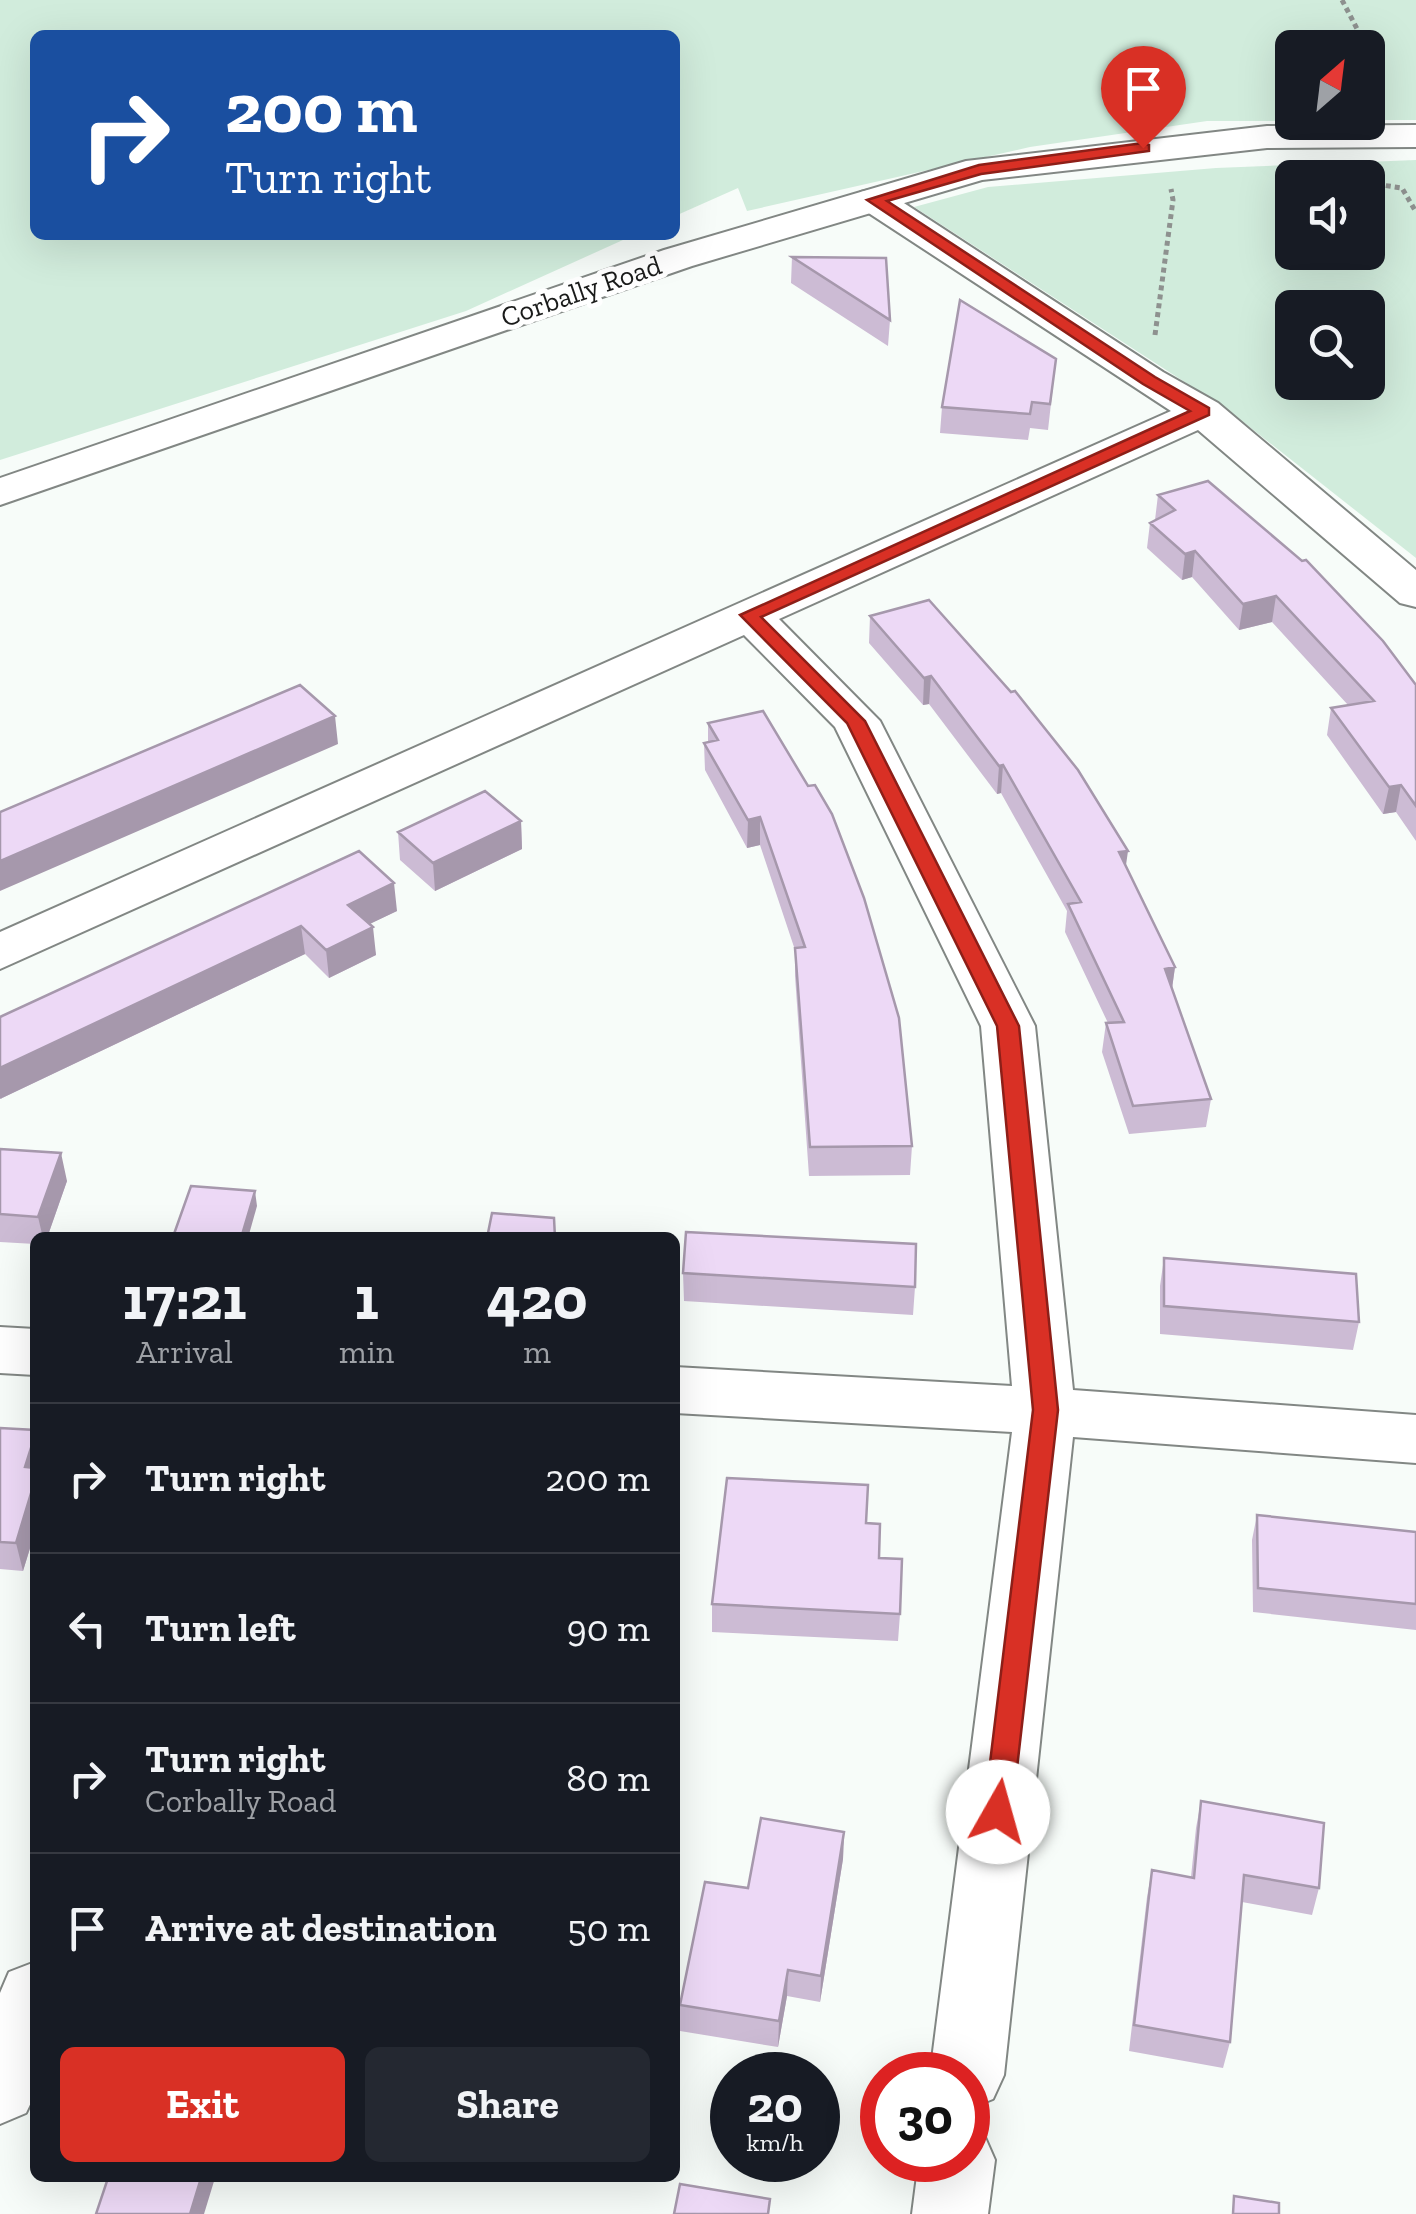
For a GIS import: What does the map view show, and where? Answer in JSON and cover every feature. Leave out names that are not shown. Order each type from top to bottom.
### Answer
[{"type":"street","name":"Corbally Road","points":[[0,492],[678,258],[979,170],[1087,154],[1268,137],[1416,136]]},
{"type":"street","points":[[874,200],[1149,381],[1203,412],[1416,592]]},
{"type":"street","points":[[0,952],[1203,412]]},
{"type":"street","points":[[749,615],[856,721],[1008,1026],[1046,1410],[970,2052]]},
{"type":"street","points":[[0,1350],[30,1352]]},
{"type":"street","points":[[680,1390],[1046,1410],[1416,1439]]},
{"type":"street","points":[[0,2089],[30,2008]]},
{"type":"street","points":[[950,2214],[954,2182]]},
{"type":"path","points":[[1342,0],[1358,30]]},
{"type":"path","points":[[1149,381],[1173,200],[1170,184]]},
{"type":"path","points":[[1385,186],[1402,188],[1416,212]]},
{"type":"green space","points":[[0,0],[1416,0],[1416,120],[1385,120],[1385,30],[1275,30],[1275,121],[1207,121],[1030,147],[747,211],[738,188],[680,214],[680,30],[30,30],[30,240],[623,240],[466,311],[0,460]]},
{"type":"green space","points":[[1416,160],[1416,558],[1228,410],[914,207],[988,187],[1275,166],[1275,270],[1385,270],[1385,161]]},
{"type":"building","points":[[792,257],[886,258],[890,320]]},
{"type":"building","points":[[960,300],[1056,359],[1050,404],[1032,402],[1030,414],[942,407]]},
{"type":"building","points":[[1208,481],[1302,561],[1306,560],[1383,641],[1416,685],[1416,806],[1401,785],[1389,787],[1331,708],[1374,701],[1276,596],[1243,604],[1195,551],[1185,554],[1150,523],[1175,510],[1158,495]]},
{"type":"building","points":[[929,600],[1011,692],[1015,691],[1078,770],[1128,851],[1119,852],[1175,967],[1165,969],[1211,1099],[1133,1106],[1106,1023],[1124,1022],[1068,904],[1081,902],[1003,765],[999,766],[931,676],[924,678],[870,616]]},
{"type":"building","points":[[300,685],[335,716],[0,861],[0,812]]},
{"type":"building","points":[[763,711],[808,786],[815,785],[832,814],[864,898],[899,1018],[912,1146],[810,1147],[795,948],[805,947],[760,817],[748,820],[704,743],[718,740],[708,723]]},
{"type":"building","points":[[485,791],[521,821],[433,863],[398,832]]},
{"type":"building","points":[[359,851],[394,883],[348,905],[373,927],[326,950],[301,926],[0,1068],[0,1017]]},
{"type":"building","points":[[0,1149],[61,1153],[38,1217],[0,1214]]},
{"type":"building","points":[[191,1186],[255,1191],[243,1232],[175,1232]]},
{"type":"building","points":[[492,1213],[554,1218],[555,1232],[488,1232]]},
{"type":"building","points":[[686,1232],[916,1244],[915,1287],[683,1273]]},
{"type":"building","points":[[1164,1258],[1356,1274],[1359,1322],[1164,1306]]},
{"type":"building","points":[[0,1428],[30,1430],[25,1467],[30,1468],[30,1497],[16,1543],[0,1542]]},
{"type":"building","points":[[727,1478],[868,1485],[866,1523],[880,1524],[879,1558],[902,1559],[900,1614],[712,1604]]},
{"type":"building","points":[[1257,1515],[1416,1532],[1416,1604],[1258,1588]]},
{"type":"building","points":[[1201,1801],[1324,1823],[1319,1888],[1244,1875],[1230,2042],[1134,2025],[1152,1870],[1194,1878]]},
{"type":"building","points":[[761,1818],[844,1832],[821,1976],[788,1970],[779,2021],[680,2005],[705,1882],[748,1888]]},
{"type":"building","points":[[107,2182],[200,2182],[190,2214],[96,2214]]},
{"type":"building","points":[[680,2184],[770,2199],[768,2214],[674,2214]]},
{"type":"building","points":[[1234,2196],[1279,2203],[1279,2214],[1233,2214]]},
{"type":"route","points":[[998,1812],[1046,1410],[1008,1026],[856,721],[749,615],[1203,412],[1149,381],[874,200],[979,170],[1143,148]]}]
